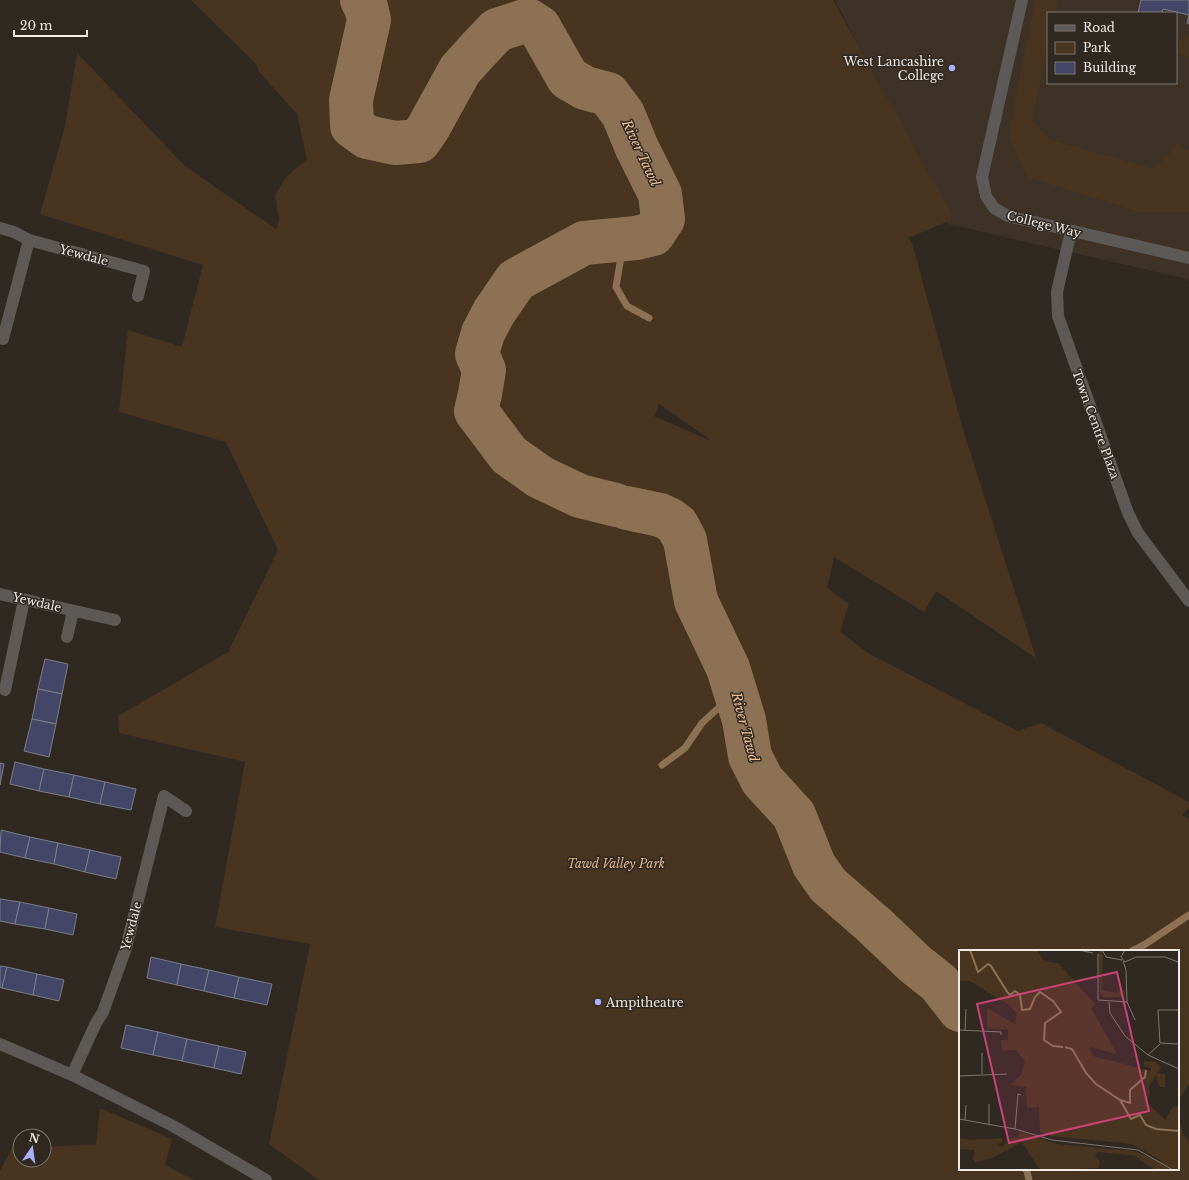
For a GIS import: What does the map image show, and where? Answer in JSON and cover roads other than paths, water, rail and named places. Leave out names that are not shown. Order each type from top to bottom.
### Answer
[{"type":"street","name":"College Way","points":[[1022,0],[986,153],[982,176],[986,196],[994,208],[1008,216],[1189,258]]},
{"type":"street","name":"Yewdale","points":[[0,228],[14,232],[29,240],[144,271],[138,296]]},
{"type":"street","name":"Town Centre Plaza","points":[[1071,231],[1057,292],[1058,316],[1128,513],[1138,533],[1189,601]]},
{"type":"street","points":[[4,339],[29,240]]},
{"type":"street","name":"Yewdale","points":[[0,594],[115,620]]},
{"type":"street","points":[[5,690],[24,600]]},
{"type":"street","name":"Yewdale","points":[[67,637],[73,611]]},
{"type":"street","name":"Yewdale","points":[[72,1075],[96,1023],[103,1012],[126,948],[164,796],[186,811]]},
{"type":"street","points":[[0,1044],[72,1075],[173,1126],[266,1180]]},
{"type":"waterway","name":"River Tawd","points":[[362,0],[366,7],[369,20],[351,100],[352,126],[367,137],[395,143],[419,141],[428,128],[460,70],[478,50],[497,30],[528,20],[539,27],[568,78],[585,88],[608,94],[623,114],[637,148],[660,194],[663,219],[653,234],[636,238],[584,243],[516,280],[494,312],[483,333],[477,354],[484,370],[476,411],[509,455],[540,477],[580,496],[616,505]]},
{"type":"waterway","points":[[624,239],[616,287],[627,306],[649,318]]},
{"type":"waterway","name":"River Tawd","points":[[627,508],[660,515],[669,519],[677,525],[685,540],[696,601],[728,668],[744,720],[750,756],[762,780],[794,815],[814,865],[828,885],[874,925],[915,964],[939,983],[959,1009]]},
{"type":"waterway","points":[[662,765],[685,748],[702,723],[736,694]]},
{"type":"waterway","points":[[1134,950],[1189,915]]},
{"type":"waterway","name":"River Tawd","points":[[1026,1170],[1029,1180]]},
{"type":"place","name":"West Lancashire College","points":[[952,68]]},
{"type":"place","name":"Ampitheatre","points":[[598,1002]]},
{"type":"park label","name":"Tawd Valley Park","points":[[616,863]]}]
